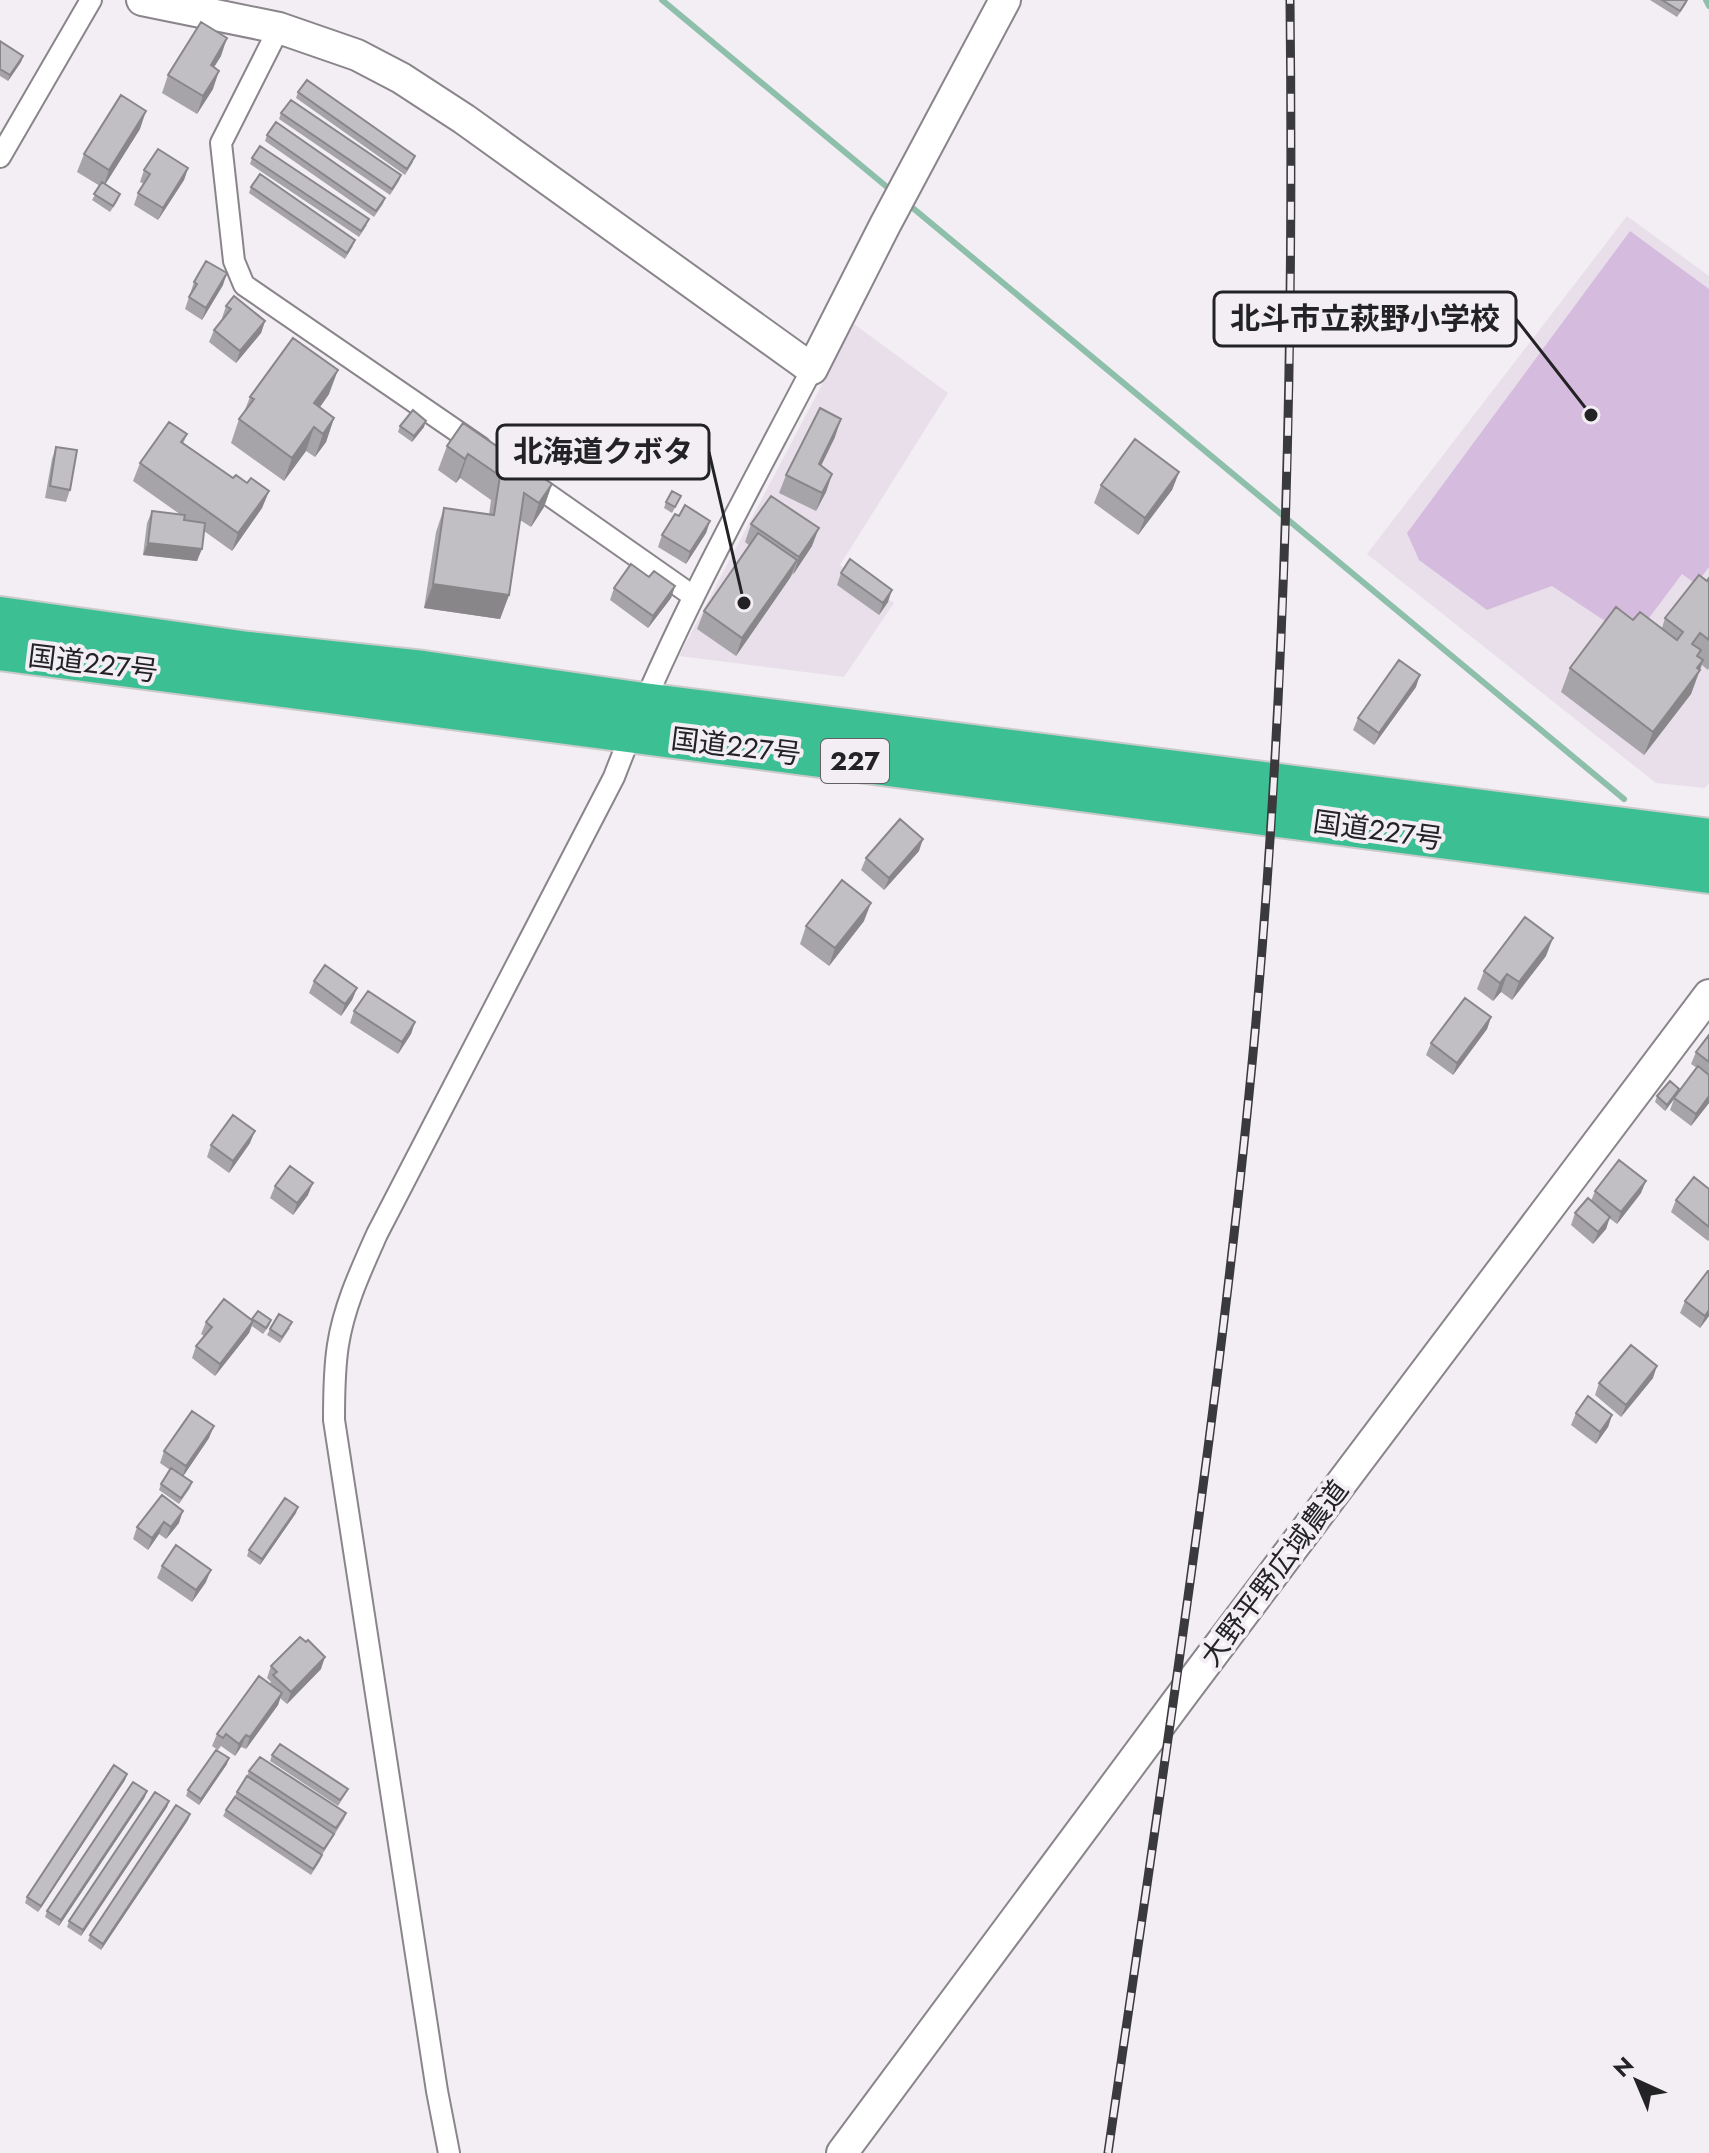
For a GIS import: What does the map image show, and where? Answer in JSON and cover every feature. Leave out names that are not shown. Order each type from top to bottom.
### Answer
[{"type":"highway","name":"国道227号","points":[[0,616],[248,651],[423,670],[637,717],[1709,874]]},
{"type":"highway","name":"国道227号","points":[[0,651],[637,717],[1709,838]]},
{"type":"street","points":[[0,157],[91,0]]},
{"type":"street","points":[[142,0],[279,28],[357,55],[401,78],[464,119],[812,369]]},
{"type":"street","points":[[449,2153],[334,1420],[338,1346],[349,1300],[377,1234],[614,777],[637,717],[693,596],[1005,0]]},
{"type":"street","points":[[279,28],[221,143],[234,261],[244,285],[693,596]]},
{"type":"street","name":"大野平野広域農道","points":[[842,2153],[1709,995]]},
{"type":"shaded area","points":[[1627,216],[1709,276],[1709,783],[1705,788],[1656,783],[1367,554]]},
{"type":"shaded area","points":[[1630,231],[1709,289],[1709,567],[1696,584],[1682,574],[1643,626],[1619,608],[1608,623],[1552,586],[1487,610],[1419,560],[1407,533]]},
{"type":"shaded area","points":[[854,324],[948,393],[840,565],[894,603],[844,677],[679,656]]},
{"type":"building","points":[[1662,0],[1687,0],[1680,11]]},
{"type":"building","points":[[201,22],[227,38],[211,65],[219,71],[203,96],[168,75]]},
{"type":"building","points":[[0,41],[23,56],[10,75],[0,69]]},
{"type":"building","points":[[307,80],[415,156],[407,169],[298,92]]},
{"type":"building","points":[[121,95],[146,111],[109,170],[84,154]]},
{"type":"building","points":[[291,100],[401,175],[392,189],[281,113]]},
{"type":"building","points":[[276,122],[385,198],[376,211],[267,135]]},
{"type":"building","points":[[260,146],[369,219],[361,231],[252,158]]},
{"type":"building","points":[[158,149],[188,168],[163,208],[138,193],[150,174],[144,170]]},
{"type":"building","points":[[260,174],[355,240],[347,253],[251,187]]},
{"type":"building","points":[[102,182],[120,194],[113,206],[94,194]]},
{"type":"building","points":[[206,261],[227,273],[206,308],[189,297]]},
{"type":"building","points":[[234,296],[265,321],[240,351],[214,330],[231,309],[226,306]]},
{"type":"building","points":[[293,338],[338,370],[314,403],[334,418],[323,434],[314,427],[292,458],[239,419],[254,399],[250,397]]},
{"type":"building","points":[[820,408],[841,419],[819,464],[832,474],[822,493],[786,475]]},
{"type":"building","points":[[413,410],[426,421],[414,436],[400,426]]},
{"type":"building","points":[[169,422],[187,434],[181,442],[233,478],[236,475],[247,483],[251,478],[269,491],[238,533],[140,463]]},
{"type":"building","points":[[463,423],[552,484],[539,503],[524,493],[509,595],[433,584],[444,508],[494,515],[500,476],[468,454],[465,459],[447,446]]},
{"type":"building","points":[[1135,439],[1179,472],[1145,518],[1101,485]]},
{"type":"building","points":[[56,447],[77,450],[70,490],[50,486]]},
{"type":"building","points":[[672,491],[681,496],[675,507],[666,502]]},
{"type":"building","points":[[771,496],[819,528],[799,557],[751,524]]},
{"type":"building","points":[[685,505],[710,521],[690,552],[662,535],[675,514],[679,516]]},
{"type":"building","points":[[152,511],[185,515],[184,520],[205,523],[202,549],[148,543]]},
{"type":"building","points":[[758,533],[797,560],[742,638],[704,611]]},
{"type":"building","points":[[850,559],[892,590],[883,603],[841,573]]},
{"type":"building","points":[[631,564],[649,577],[654,571],[675,586],[653,616],[614,588]]},
{"type":"building","points":[[1699,575],[1707,581],[1709,578],[1709,640],[1700,633],[1692,644],[1701,650],[1697,656],[1703,660],[1697,668],[1700,670],[1653,732],[1570,668],[1616,607],[1633,620],[1640,612],[1677,640],[1683,632],[1665,618]]},
{"type":"building","points":[[1399,660],[1420,675],[1379,733],[1358,718]]},
{"type":"building","points":[[900,819],[923,839],[889,878],[866,858]]},
{"type":"building","points":[[842,880],[871,903],[835,948],[806,926]]},
{"type":"building","points":[[1525,917],[1553,938],[1519,982],[1507,974],[1500,983],[1484,971]]},
{"type":"building","points":[[325,965],[357,988],[345,1004],[314,981]]},
{"type":"building","points":[[368,991],[415,1022],[402,1042],[354,1011]]},
{"type":"building","points":[[1465,998],[1491,1017],[1457,1063],[1431,1043]]},
{"type":"building","points":[[1709,1035],[1709,1062],[1696,1052]]},
{"type":"building","points":[[1698,1066],[1709,1075],[1709,1096],[1696,1114],[1674,1098]]},
{"type":"building","points":[[1670,1081],[1679,1089],[1667,1105],[1657,1096]]},
{"type":"building","points":[[233,1115],[255,1131],[233,1161],[211,1145]]},
{"type":"building","points":[[1619,1160],[1646,1181],[1621,1212],[1595,1191]]},
{"type":"building","points":[[290,1166],[313,1183],[297,1203],[275,1186]]},
{"type":"building","points":[[1694,1177],[1709,1189],[1709,1227],[1676,1200]]},
{"type":"building","points":[[1588,1198],[1610,1217],[1598,1232],[1575,1213]]},
{"type":"building","points":[[1708,1271],[1709,1310],[1705,1316],[1685,1301]]},
{"type":"building","points":[[224,1299],[253,1321],[220,1364],[196,1346],[212,1327],[206,1322]]},
{"type":"building","points":[[258,1311],[271,1320],[266,1328],[252,1319]]},
{"type":"building","points":[[279,1314],[292,1322],[282,1337],[270,1329]]},
{"type":"building","points":[[1631,1345],[1657,1366],[1626,1405],[1599,1383]]},
{"type":"building","points":[[1588,1396],[1612,1415],[1600,1432],[1576,1413]]},
{"type":"building","points":[[192,1411],[214,1426],[186,1466],[164,1451]]},
{"type":"building","points":[[171,1468],[192,1482],[181,1498],[161,1484]]},
{"type":"building","points":[[162,1495],[183,1511],[171,1527],[164,1522],[152,1538],[137,1527]]},
{"type":"building","points":[[285,1498],[298,1507],[262,1559],[249,1550]]},
{"type":"building","points":[[176,1545],[211,1570],[196,1590],[162,1566]]},
{"type":"building","points":[[300,1637],[306,1642],[308,1640],[325,1657],[291,1692],[273,1675],[277,1672],[271,1666]]},
{"type":"building","points":[[259,1676],[282,1693],[250,1737],[246,1735],[239,1744],[226,1734],[223,1738],[217,1734]]},
{"type":"building","points":[[280,1744],[348,1789],[340,1800],[272,1755]]},
{"type":"building","points":[[216,1750],[229,1758],[201,1799],[188,1790]]},
{"type":"building","points":[[260,1757],[346,1813],[336,1828],[249,1771]]},
{"type":"building","points":[[114,1765],[127,1774],[41,1906],[27,1897]]},
{"type":"building","points":[[247,1776],[334,1834],[324,1849],[237,1792]]},
{"type":"building","points":[[133,1782],[147,1791],[61,1920],[47,1911]]},
{"type":"building","points":[[155,1792],[169,1801],[83,1930],[69,1921]]},
{"type":"building","points":[[235,1797],[322,1855],[313,1869],[226,1810]]},
{"type":"building","points":[[176,1805],[190,1814],[103,1944],[90,1935]]},
{"type":"waterway","points":[[662,0],[893,192]]},
{"type":"waterway","points":[[1706,0],[1709,6]]},
{"type":"waterway","points":[[908,204],[1624,799]]},
{"type":"railway","points":[[1108,2153],[1224,1321],[1265,913],[1286,522],[1291,261],[1290,0]]},
{"type":"place","name":"北斗市立萩野小学校","points":[[1591,415]]},
{"type":"place","name":"北海道クボタ","points":[[744,603]]}]
